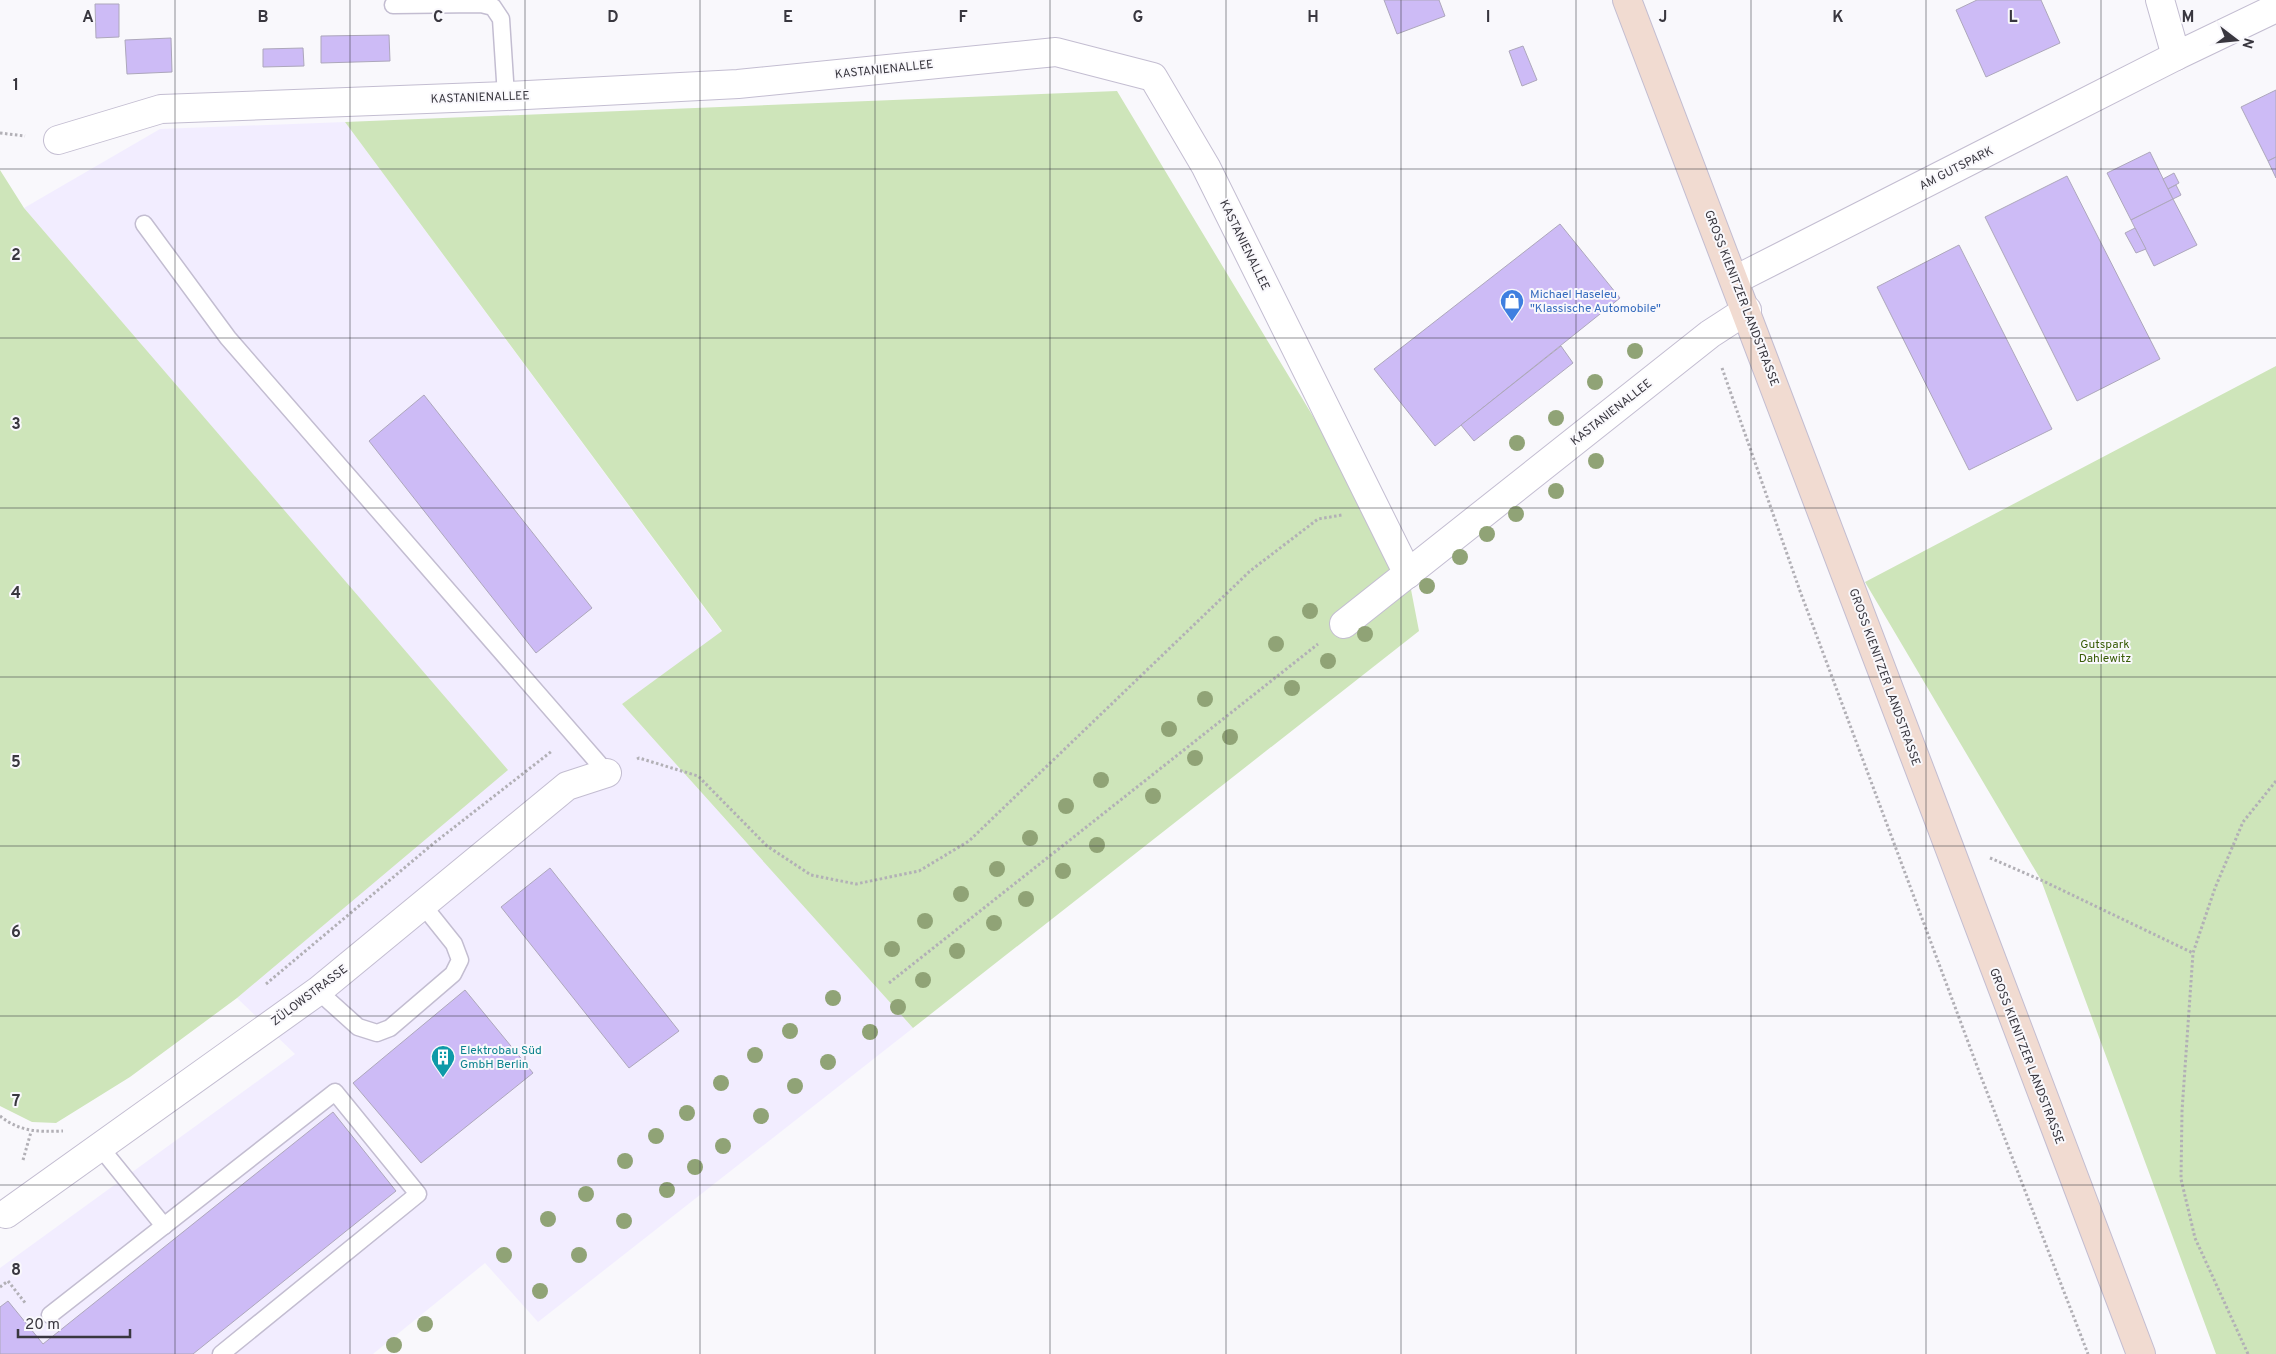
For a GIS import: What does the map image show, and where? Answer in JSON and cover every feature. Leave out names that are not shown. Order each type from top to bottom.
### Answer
[{"type":"main road","name":"GROSS KIENITZER LANDSTRASSE","points":[[1627,0],[1747,310],[2141,1354]]},
{"type":"street","points":[[2160,0],[2176,56]]},
{"type":"street","name":"AM GUTSPARK","points":[[1735,280],[2176,56],[2276,8]]},
{"type":"street","name":"KASTANIENALLEE","points":[[58,140],[161,109],[506,96],[738,84],[1056,52],[1153,77],[1206,167],[1408,574]]},
{"type":"street","name":"KASTANIENALLEE","points":[[1344,624],[1710,334],[1747,310]]},
{"type":"street","name":"ZÜLOWSTRASSE","points":[[2,1212],[100,1147],[318,991],[567,786],[607,773]]},
{"type":"lane","points":[[393,5],[482,4],[493,7],[501,19],[506,96]]},
{"type":"lane","points":[[144,224],[228,338],[607,773]]},
{"type":"lane","points":[[318,991],[358,1028],[377,1033],[390,1028],[453,974],[460,960],[454,944],[422,904]]},
{"type":"lane","points":[[50,1315],[335,1092],[418,1194],[221,1354]]},
{"type":"lane","points":[[100,1147],[164,1226]]},
{"type":"path","points":[[1710,334],[1800,591],[1980,1074],[2088,1354]]},
{"type":"path","points":[[607,773],[639,758],[698,776],[767,846],[811,875],[856,884],[919,871],[969,841],[1250,571],[1318,519],[1375,509]]},
{"type":"path","points":[[889,982],[1344,624]]},
{"type":"path","points":[[259,990],[434,843],[573,735]]},
{"type":"path","points":[[2248,1354],[2195,1238],[2181,1180],[2182,1111],[2193,953],[2215,888],[2243,822],[2276,781]]},
{"type":"path","points":[[1945,838],[2041,880],[2193,953]]},
{"type":"path","points":[[0,1116],[10,1125],[31,1132],[63,1132],[71,1126]]},
{"type":"shaded area","points":[[345,122],[722,632],[622,704],[913,1028],[538,1322],[485,1263],[373,1354],[0,1354],[0,1268],[295,1054],[237,998],[507,770],[24,208],[160,129]]},
{"type":"green space","points":[[1117,91],[1408,574],[1419,631],[913,1028],[622,704],[722,631],[345,122]]},
{"type":"green space","points":[[0,170],[24,208],[508,770],[237,998],[130,1077],[56,1123],[32,1122],[0,1106]]},
{"type":"green space","name":"Gutspark Dahlewitz","points":[[2276,366],[2276,1354],[2216,1354],[2041,880],[1865,582]]},
{"type":"building","points":[[1384,0],[1439,0],[1445,16],[1397,34]]},
{"type":"building","points":[[1977,0],[2041,0],[2060,43],[1986,77],[1956,10]]},
{"type":"building","points":[[95,4],[119,4],[119,37],[96,38]]},
{"type":"building","points":[[389,35],[390,61],[321,63],[321,36]]},
{"type":"building","points":[[171,38],[172,72],[127,74],[125,40]]},
{"type":"building","points":[[1523,46],[1537,80],[1522,86],[1509,51]]},
{"type":"building","points":[[303,48],[304,66],[263,67],[263,49]]},
{"type":"building","points":[[2276,90],[2276,157],[2268,161],[2241,107]]},
{"type":"building","points":[[2150,152],[2173,199],[2131,220],[2107,173]]},
{"type":"building","points":[[2276,157],[2276,178],[2268,161]]},
{"type":"building","points":[[2174,173],[2179,183],[2168,189],[2163,179]]},
{"type":"building","points":[[2067,176],[2160,359],[2077,401],[1985,217]]},
{"type":"building","points":[[2176,185],[2181,195],[2173,199],[2168,189]]},
{"type":"building","points":[[2173,199],[2197,245],[2154,266],[2131,220]]},
{"type":"building","name":"Michael Haseleu \"Klassische Automobile\"","points":[[1560,224],[1620,298],[1435,446],[1374,369]]},
{"type":"building","points":[[2135,228],[2146,249],[2136,253],[2125,233]]},
{"type":"building","points":[[1959,245],[2052,429],[1969,470],[1877,287]]},
{"type":"building","points":[[1561,346],[1573,363],[1474,441],[1461,425]]},
{"type":"building","points":[[424,395],[592,608],[536,653],[369,441]]},
{"type":"building","points":[[550,868],[679,1031],[629,1068],[501,907]]},
{"type":"building","name":"Elektrobau Süd GmbH Berlin","points":[[465,990],[533,1073],[421,1163],[353,1083]]},
{"type":"building","points":[[333,1112],[396,1191],[193,1354],[0,1354],[0,1307],[8,1301],[43,1344]]},
{"type":"place","name":"Michael Haseleu \"Klassische Automobile\"","points":[[1512,322]]},
{"type":"place","name":"Elektrobau Süd GmbH Berlin","points":[[443,1078]]}]
